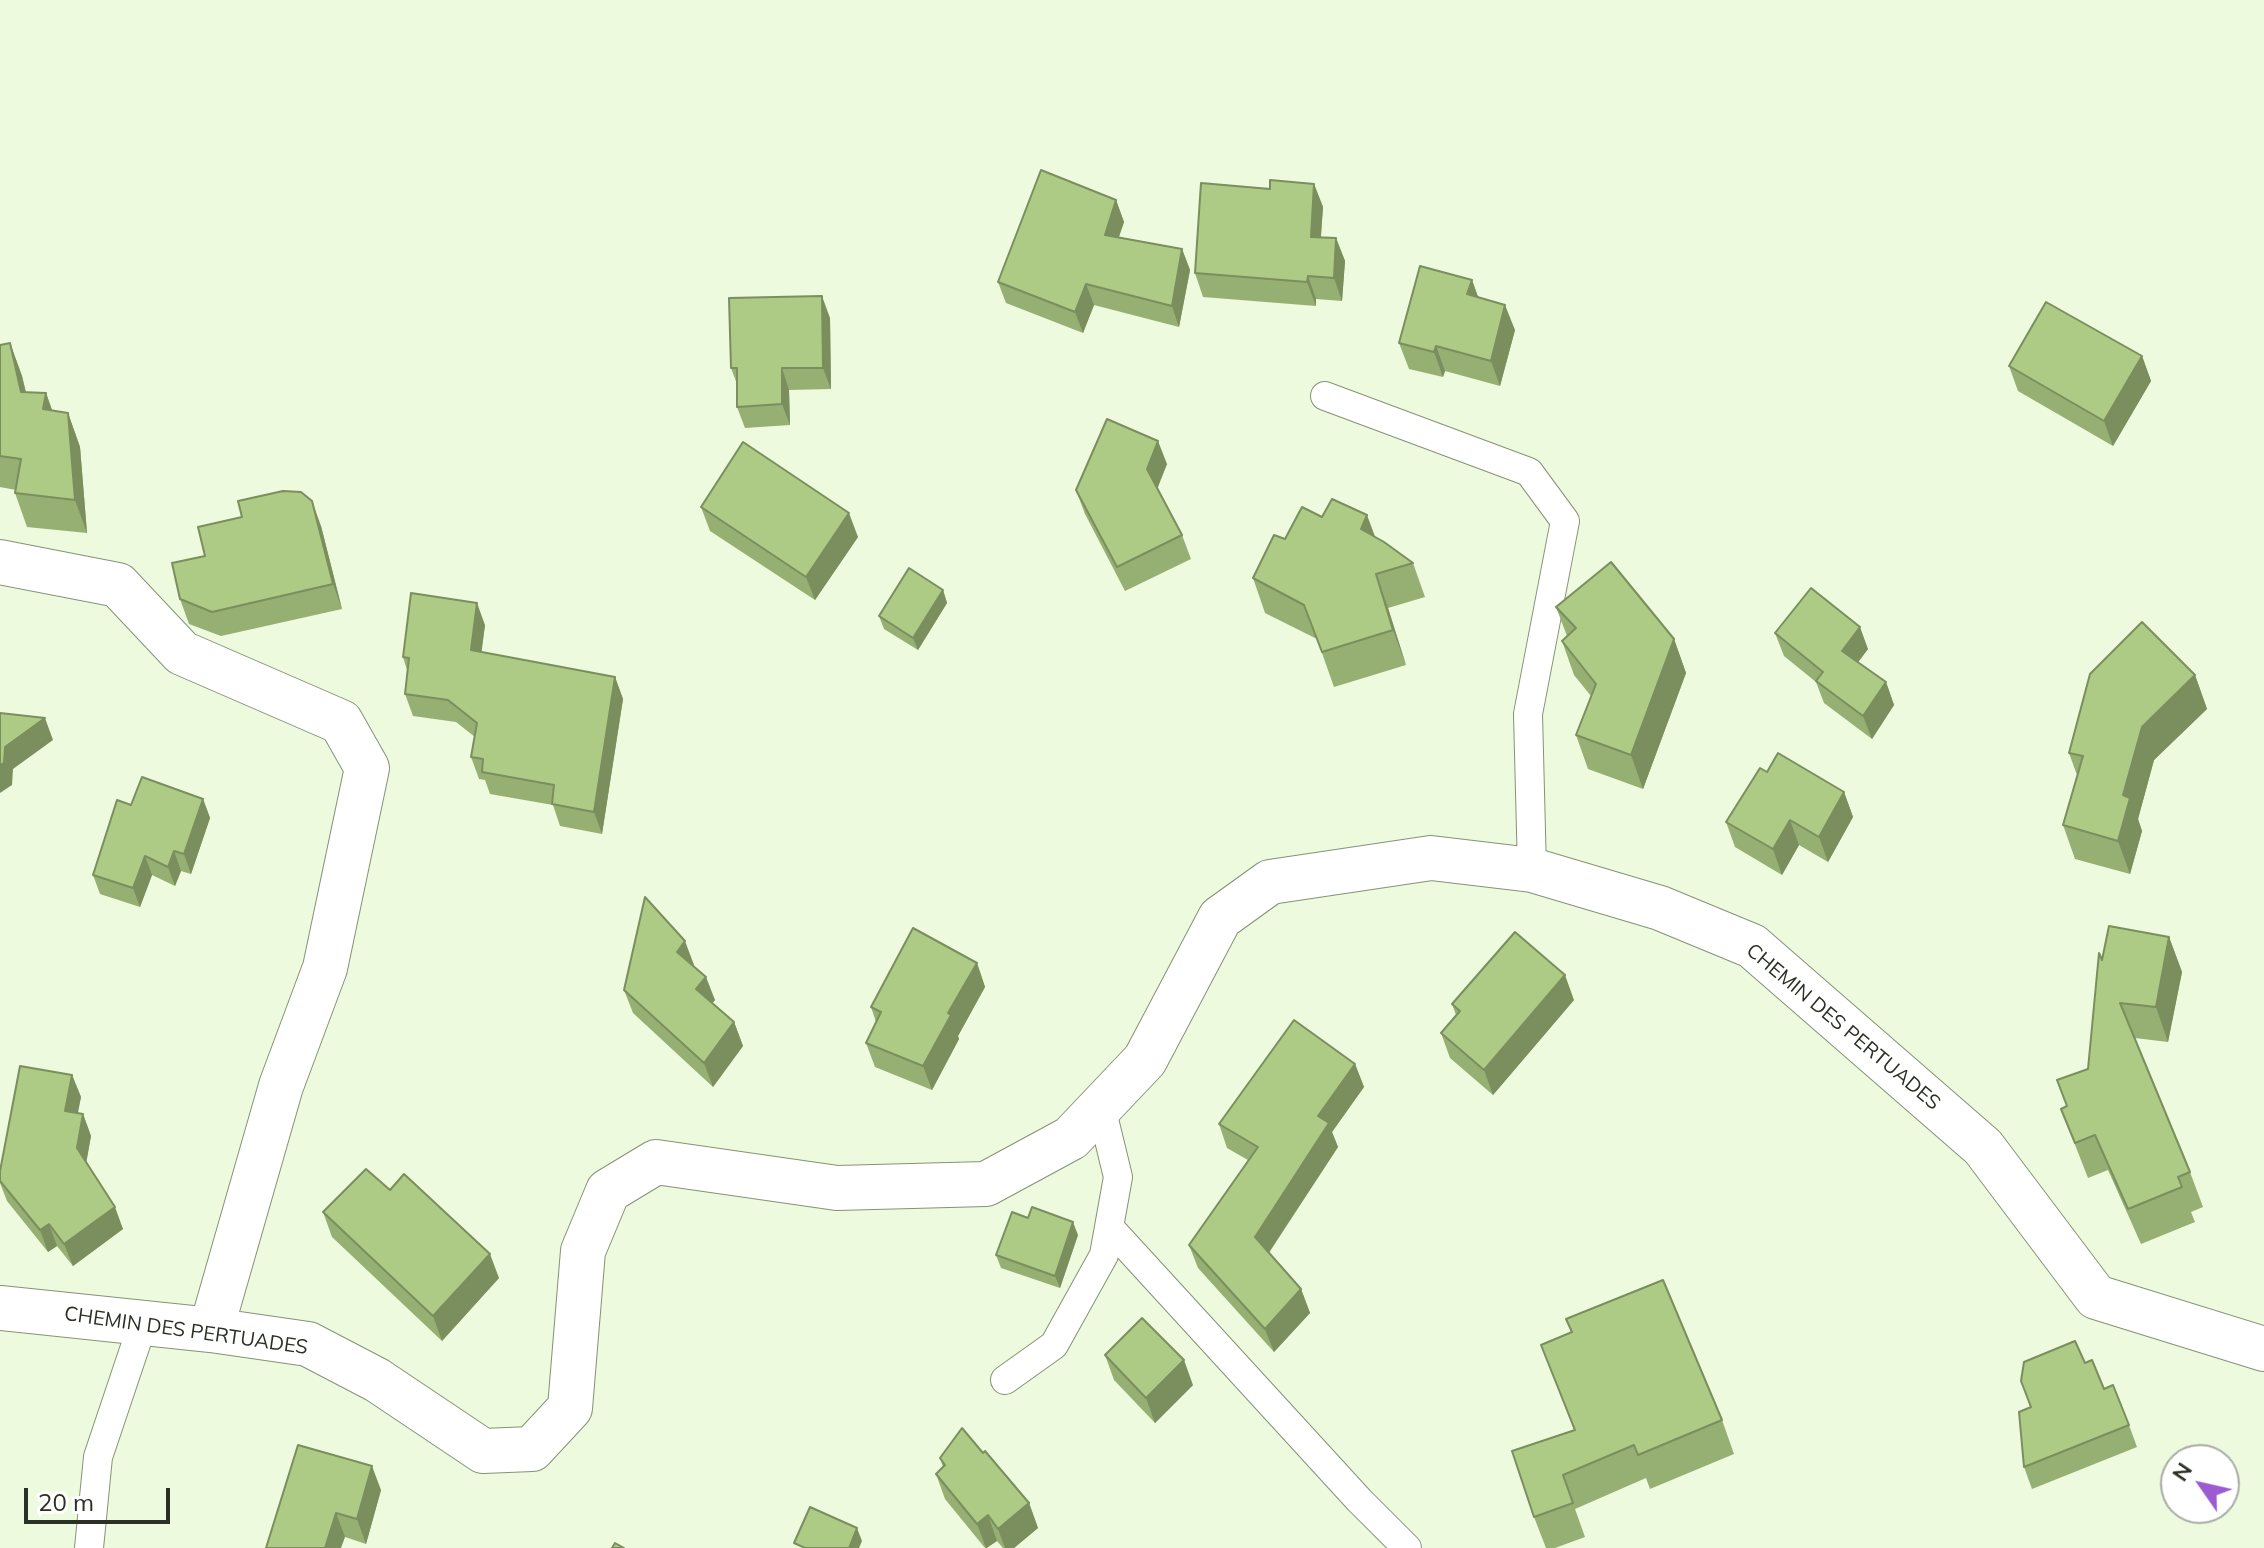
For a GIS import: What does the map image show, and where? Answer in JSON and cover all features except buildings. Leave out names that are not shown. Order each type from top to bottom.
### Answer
[{"type":"street","points":[[0,562],[118,585],[182,653],[341,722],[367,768],[325,968],[281,1086],[211,1330]]},
{"type":"street","name":"CHEMIN DES PERTUADES","points":[[0,1308],[211,1330],[308,1344],[377,1380],[483,1451],[532,1449],[570,1408],[583,1251],[608,1191],[656,1162],[837,1188],[986,1184],[1071,1138],[1145,1060],[1220,918],[1270,882],[1431,858],[1532,870],[1660,908],[1752,946],[1983,1147],[2096,1297],[2264,1349]]},
{"type":"lane","points":[[1325,396],[1529,472],[1565,521],[1528,714],[1532,870]]},
{"type":"lane","points":[[1005,1380],[1054,1345],[1104,1255],[1118,1177],[1101,1107]]},
{"type":"lane","points":[[1109,1227],[1359,1500],[1407,1548]]},
{"type":"lane","points":[[89,1548],[98,1457],[143,1323]]}]
